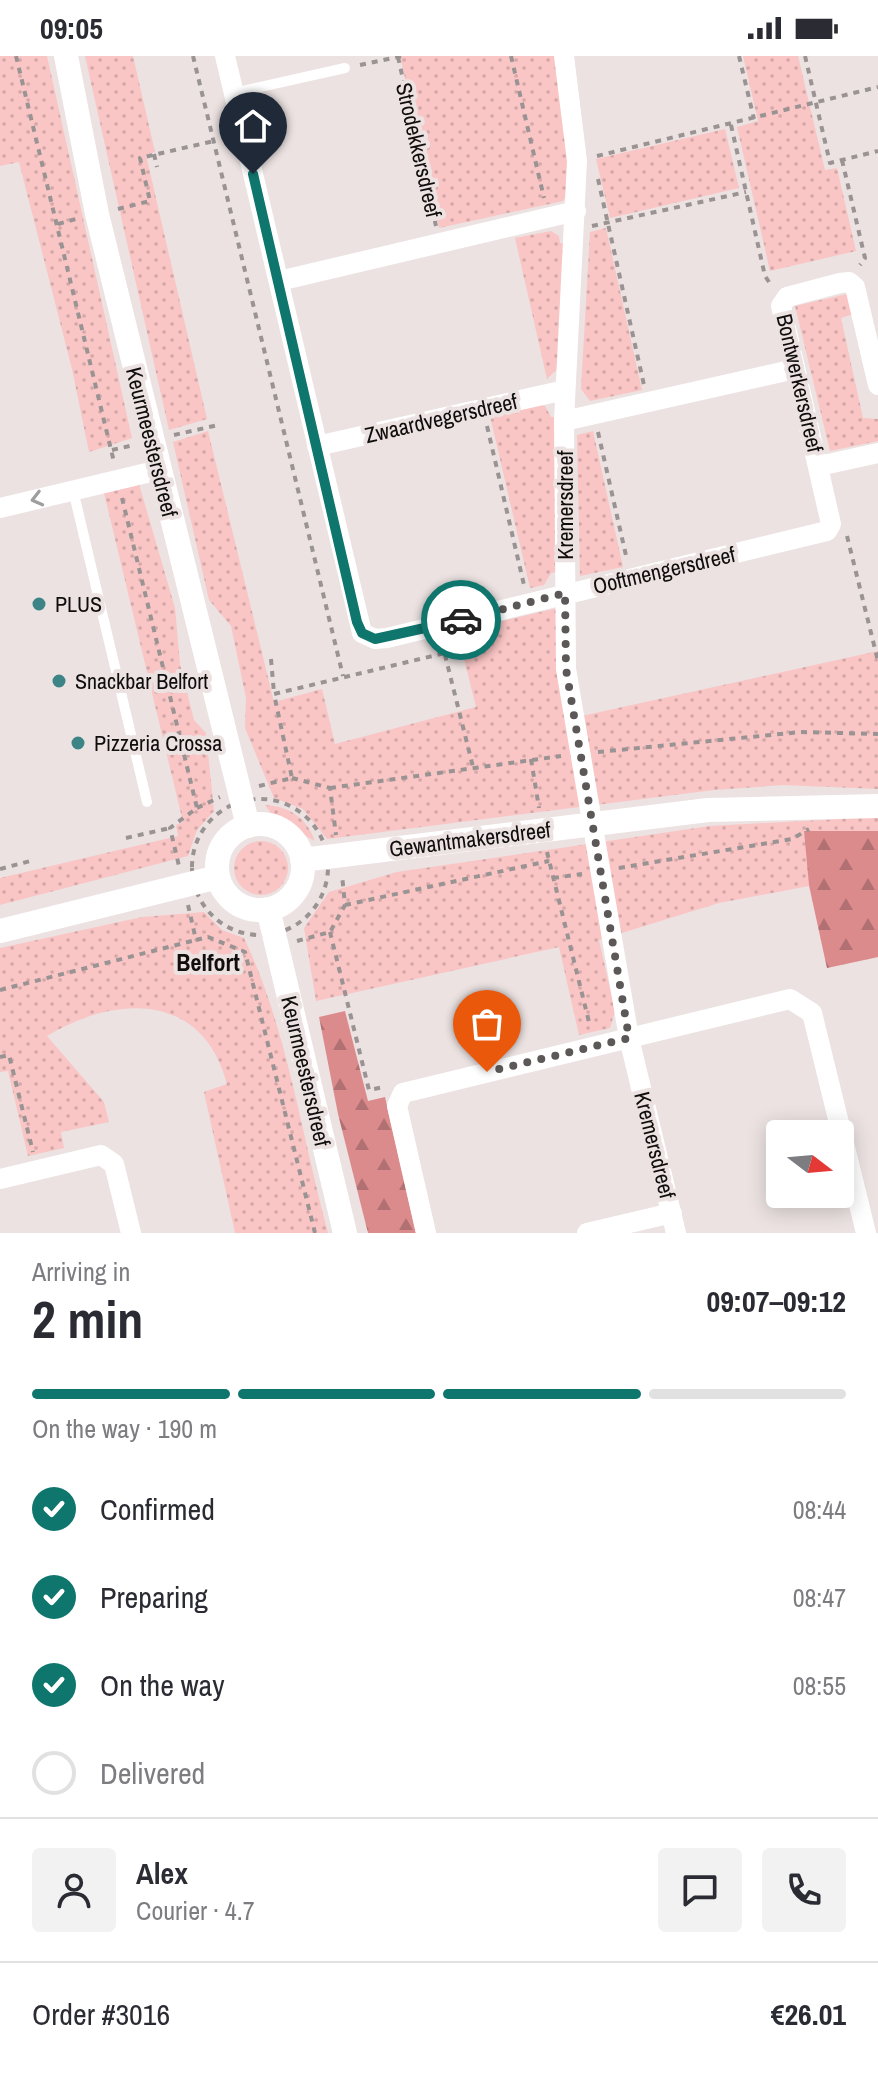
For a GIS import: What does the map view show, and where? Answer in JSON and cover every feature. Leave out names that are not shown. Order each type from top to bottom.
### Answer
[{"type":"street","name":"Keurmeestersdreef","points":[[66,56],[97,214],[248,826]]},
{"type":"street","points":[[225,56],[317,446]]},
{"type":"street","name":"Kremersdreef","points":[[564,56],[584,159],[575,221],[565,390],[566,669],[629,1038],[674,1223]]},
{"type":"street","name":"Strodekkersdreef","points":[[279,281],[549,218],[575,221]]},
{"type":"street","points":[[849,282],[855,287],[878,385]]},
{"type":"street","name":"Bontwerkersdreef","points":[[829,529],[819,466],[782,301],[849,282]]},
{"type":"street","points":[[564,421],[795,369]]},
{"type":"street","name":"Zwaardvegersdreef","points":[[317,446],[565,390]]},
{"type":"street","name":"Ooftmengersdreef","points":[[317,446],[362,633],[375,639],[829,529]]},
{"type":"street","name":"Bontwerkersdreef","points":[[819,466],[878,453]]},
{"type":"street","points":[[0,508],[159,470]]},
{"type":"street","name":"Gewantmakersdreef","points":[[302,860],[708,810],[817,805],[878,806]]},
{"type":"street","points":[[265,824],[279,829],[292,839],[302,860],[302,874],[294,892],[268,909],[249,908],[237,903],[224,890],[218,877],[217,860],[223,844],[248,826],[265,824]]},
{"type":"street","points":[[0,931],[218,877]]},
{"type":"street","name":"Keurmeestersdreef","points":[[268,909],[345,1233]]},
{"type":"street","points":[[426,1233],[399,1101],[407,1091],[790,999],[803,1004],[812,1013],[866,1233]]},
{"type":"street","points":[[0,1179],[101,1155],[109,1158],[114,1164],[131,1233]]},
{"type":"street","points":[[587,1233],[674,1223]]},
{"type":"lane","points":[[233,93],[345,68]]},
{"type":"lane","points":[[73,490],[147,802]]},
{"type":"path","points":[[16,56],[197,808]]},
{"type":"path","points":[[193,56],[343,676]]},
{"type":"path","points":[[345,68],[400,56]]},
{"type":"path","name":"Strodekkersdreef","points":[[400,56],[440,244]]},
{"type":"path","points":[[511,56],[549,218]]},
{"type":"path","points":[[739,56],[754,119]]},
{"type":"path","points":[[805,56],[830,163],[878,151]]},
{"type":"path","points":[[648,402],[608,223],[584,159],[878,87]]},
{"type":"path","name":"Bontwerkersdreef","points":[[731,125],[765,276],[782,301]]},
{"type":"path","points":[[58,224],[150,201],[140,158],[214,141]]},
{"type":"path","points":[[154,154],[157,167]]},
{"type":"path","points":[[842,160],[865,258],[849,282]]},
{"type":"path","points":[[575,221],[608,223],[746,192]]},
{"type":"path","points":[[483,408],[528,603]]},
{"type":"path","points":[[594,414],[631,578]]},
{"type":"path","points":[[829,529],[848,537],[878,661]]},
{"type":"path","points":[[439,625],[473,767]]},
{"type":"path","points":[[274,694],[445,653]]},
{"type":"path","points":[[126,838],[170,828],[205,802],[240,797],[292,778],[274,694],[271,659]]},
{"type":"path","points":[[330,788],[579,753],[801,732],[878,734]]},
{"type":"path","points":[[531,759],[549,861],[595,1046]]},
{"type":"path","points":[[240,797],[270,799],[297,809],[318,830],[328,857],[327,883],[317,907],[298,925],[274,935],[251,935],[229,928],[203,905],[189,885],[192,858],[201,833],[218,813],[240,797]]},
{"type":"path","points":[[553,878],[792,839],[816,825],[817,805]]},
{"type":"path","points":[[170,828],[189,885],[196,940]]},
{"type":"path","points":[[0,869],[34,860]]},
{"type":"path","points":[[345,905],[549,861]]},
{"type":"path","points":[[330,932],[369,1090],[383,1087],[399,1101]]},
{"type":"path","points":[[0,990],[208,937],[245,952],[315,1233]]},
{"type":"path","points":[[0,1057],[9,1055],[38,1170]]},
{"type":"shaded area","points":[[0,56],[47,56],[132,438],[89,452],[72,369],[19,162],[0,166]]},
{"type":"shaded area","points":[[85,56],[133,56],[155,152],[146,155],[207,419],[169,430]]},
{"type":"shaded area","points":[[400,56],[557,56],[567,120],[568,193],[563,201],[439,228]]},
{"type":"shaded area","points":[[743,56],[798,56],[825,170],[837,168],[856,251],[770,271],[737,127],[758,121]]},
{"type":"shaded area","points":[[725,129],[739,188],[610,218],[596,159]]},
{"type":"shaded area","points":[[606,228],[642,390],[590,401],[581,389],[590,232]]},
{"type":"shaded area","points":[[551,231],[559,236],[560,243],[566,243],[558,368],[547,379],[515,238]]},
{"type":"shaded area","points":[[851,293],[857,313],[841,318],[863,418],[878,419],[878,441],[830,451],[795,306]]},
{"type":"shaded area","points":[[545,406],[551,417],[556,417],[556,572],[551,573],[544,585],[530,588],[490,416]]},
{"type":"shaded area","points":[[208,431],[274,702],[322,689],[335,744],[476,707],[457,631],[558,608],[568,719],[878,651],[878,789],[783,785],[714,790],[327,839],[303,809],[274,798],[245,728],[246,698],[231,626],[209,600],[173,442]]},
{"type":"shaded area","points":[[593,431],[623,567],[580,576],[577,435]]},
{"type":"shaded area","points":[[139,484],[175,608],[180,664],[194,720],[206,733],[214,811],[197,830],[188,856],[0,905],[0,878],[178,836],[176,825],[183,822],[104,493]]},
{"type":"shaded area","points":[[265,805],[296,815],[315,841],[275,819]]},
{"type":"shaded area","points":[[878,817],[878,957],[827,968],[809,886],[719,903],[599,940],[615,1011],[610,1028],[579,1035],[559,947],[316,1001],[304,928],[329,892],[397,872],[710,826]]},
{"type":"shaded area","points":[[261,841],[272,843],[280,849],[286,857],[286,879],[280,887],[272,893],[261,895],[250,893],[242,887],[236,879],[234,868],[236,857],[242,849],[250,843]]},
{"type":"shaded area","points":[[204,912],[222,930],[244,938],[259,972],[283,1045],[328,1233],[235,1233],[204,1092],[227,1084],[215,1054],[198,1032],[178,1017],[154,1010],[128,1008],[101,1013],[47,1036],[104,1102],[109,1122],[61,1132],[64,1148],[28,1156],[8,1071],[0,1072],[0,948],[142,917]]},
{"type":"green space","points":[[804,831],[878,831],[878,957],[827,968],[809,885]]},
{"type":"green space","points":[[345,1011],[368,1101],[385,1097],[416,1233],[368,1233],[338,1114],[319,1017]]},
{"type":"way so far","points":[[461,620],[565,593],[566,669],[629,1038],[487,1072]]},
{"type":"place","name":"PLUS","points":[[39,604]]},
{"type":"place","name":"Snackbar Belfort","points":[[59,681]]},
{"type":"place","name":"Pizzeria Crossa","points":[[78,743]]},
{"type":"district","name":"Belfort","points":[[208,963]]},
{"type":"route","points":[[253,174],[362,633],[375,639],[387,638],[461,620]]}]
